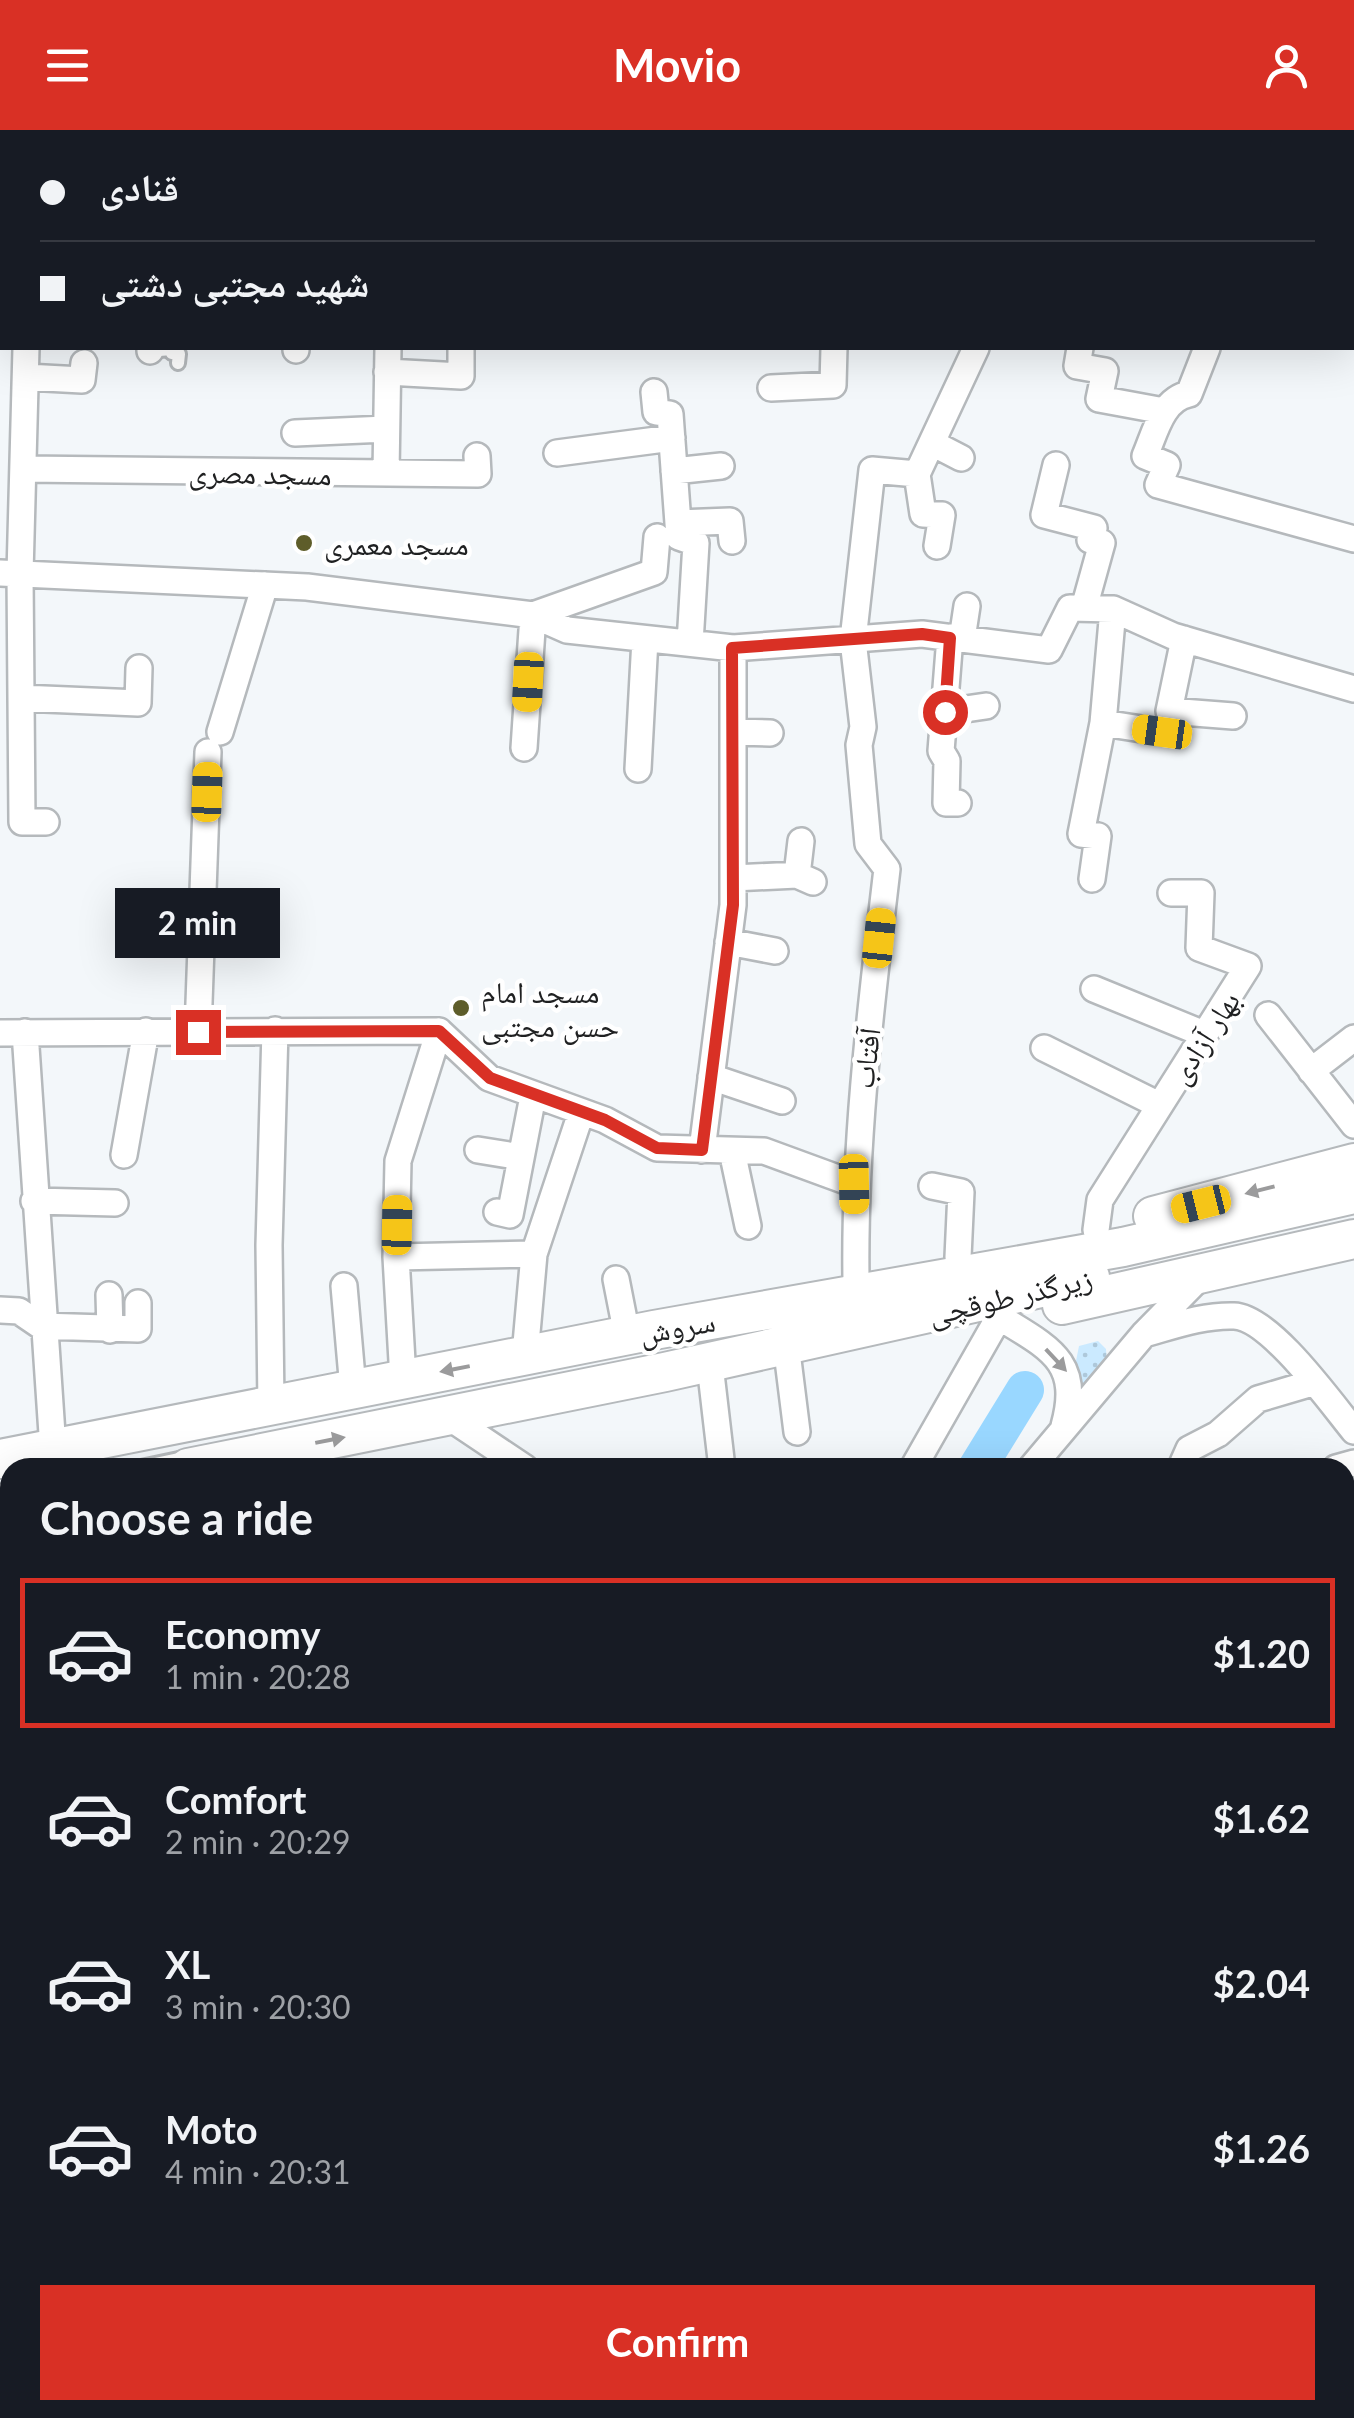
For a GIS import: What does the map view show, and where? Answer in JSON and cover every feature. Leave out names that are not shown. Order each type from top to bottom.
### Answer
[{"type":"main road","points":[[641,1332],[958,1257],[1096,1230],[1354,1163]]},
{"type":"main road","name":"سروش","points":[[5,1458],[641,1332],[1123,1247],[1354,1194]]},
{"type":"main road","name":"زیرگذر طوقچی","points":[[665,1372],[1264,1243],[1354,1218]]},
{"type":"main road","points":[[665,1372],[999,1316],[1354,1240]]},
{"type":"main road","name":"سروش","points":[[234,1458],[665,1372]]},
{"type":"street","points":[[26,350],[23,469],[10,573],[14,711],[22,822],[46,822]]},
{"type":"street","points":[[386,474],[388,360],[462,376],[462,350]]},
{"type":"street","points":[[770,388],[834,385],[834,350]]},
{"type":"street","points":[[937,546],[942,516],[923,514],[917,474],[975,350]]},
{"type":"street","points":[[1080,350],[1076,366],[1105,371],[1099,399],[1164,411]]},
{"type":"street","points":[[1207,350],[1189,394],[1177,396],[1164,411],[1145,456],[1167,464],[1158,485],[1354,539]]},
{"type":"street","points":[[26,376],[82,380],[84,362]]},
{"type":"street","points":[[532,616],[654,572],[667,530],[674,471],[670,414],[656,412],[654,392]]},
{"type":"street","points":[[296,433],[386,430]]},
{"type":"street","points":[[558,453],[672,438]]},
{"type":"street","points":[[932,443],[961,458]]},
{"type":"street","name":"مسجد مصری","points":[[23,469],[478,474],[478,456]]},
{"type":"street","points":[[1056,465],[1044,515],[1094,528],[1090,540],[1102,543],[1084,608]]},
{"type":"street","points":[[674,471],[721,466]]},
{"type":"street","name":"آفتاب","points":[[856,1280],[854,1184],[887,868],[868,844],[860,745],[863,727],[853,640],[872,470],[917,474]]},
{"type":"street","points":[[667,530],[730,520],[732,541]]},
{"type":"street","points":[[667,530],[696,543],[690,644]]},
{"type":"street","points":[[10,573],[265,585],[532,616],[567,630],[732,648],[922,634],[1050,650],[1070,608],[1113,609],[1184,639],[1354,689]]},
{"type":"street","points":[[198,1032],[214,742],[265,585]]},
{"type":"street","points":[[958,803],[946,803],[947,761],[942,751],[956,638],[967,606]]},
{"type":"street","points":[[1092,879],[1098,836],[1081,834],[1104,724],[1113,609]]},
{"type":"street","points":[[524,748],[532,616]]},
{"type":"street","points":[[638,768],[645,639]]},
{"type":"street","points":[[1184,639],[1169,711],[1233,716]]},
{"type":"street","points":[[702,1150],[733,878],[732,648]]},
{"type":"street","points":[[14,711],[138,703],[139,668]]},
{"type":"street","points":[[945,712],[986,706]]},
{"type":"street","points":[[1104,724],[1162,732]]},
{"type":"street","points":[[734,732],[770,734]]},
{"type":"street","points":[[733,878],[805,879],[800,841]]},
{"type":"street","name":"بهار آزادی","points":[[1096,1230],[1100,1200],[1248,966],[1198,948],[1202,893],[1171,892]]},
{"type":"street","points":[[728,942],[774,950]]},
{"type":"street","points":[[1094,989],[1204,1034]]},
{"type":"street","points":[[1268,1015],[1354,1125]]},
{"type":"street","points":[[271,1406],[269,1246],[275,1030]]},
{"type":"street","points":[[53,1449],[34,1201],[12,1032],[439,1031],[490,1078],[657,1148],[764,1151],[854,1184]]},
{"type":"street","points":[[403,1380],[396,1257],[398,1161],[439,1031]]},
{"type":"street","points":[[124,1155],[146,1032]]},
{"type":"street","points":[[1312,1071],[1354,1038]]},
{"type":"street","points":[[1044,1048],[1159,1106]]},
{"type":"street","points":[[712,1078],[782,1101]]},
{"type":"street","points":[[497,1212],[510,1214],[533,1096]]},
{"type":"street","points":[[525,1355],[534,1254],[581,1113]]},
{"type":"street","points":[[478,1150],[521,1156]]},
{"type":"street","points":[[732,1150],[748,1226]]},
{"type":"street","points":[[932,1186],[962,1192],[958,1257]]},
{"type":"street","points":[[34,1201],[115,1203]]},
{"type":"street","points":[[396,1257],[534,1254]]},
{"type":"street","points":[[1039,1458],[1144,1334],[1203,1274]]},
{"type":"street","points":[[616,1279],[641,1332]]},
{"type":"street","points":[[344,1286],[353,1390]]},
{"type":"street","points":[[110,1294],[110,1330]]},
{"type":"street","points":[[0,1310],[20,1310],[41,1326],[138,1329],[138,1303]]},
{"type":"street","points":[[919,1458],[999,1316],[1058,1358],[1068,1372],[1071,1400],[1064,1426]]},
{"type":"street","points":[[1144,1334],[1194,1320],[1238,1316],[1274,1336],[1354,1432]]},
{"type":"street","points":[[787,1352],[797,1432]]},
{"type":"street","points":[[710,1365],[721,1458]]},
{"type":"street","points":[[1186,1458],[1189,1449],[1218,1434],[1258,1399],[1312,1383]]},
{"type":"street","points":[[449,1417],[494,1458]]},
{"type":"lane","points":[[172,350],[179,354],[178,363]]},
{"type":"lane","points":[[61,1458],[224,1426],[232,1413]]},
{"type":"lane","points":[[187,1458],[217,1452],[234,1458]]},
{"type":"shaded area","points":[[1098,1341],[1106,1349],[1107,1363],[1080,1395],[1075,1366],[1079,1346]]},
{"type":"waterway","points":[[983,1458],[1025,1390]]},
{"type":"place","name":"مسجد معمری","points":[[304,543]]},
{"type":"place","name":"مسجد امام حسن مجتبی","points":[[461,1008]]},
{"type":"route","points":[[198,1032],[439,1031],[490,1078],[605,1120],[657,1148],[702,1150],[733,905],[732,648],[922,634],[950,638],[945,712]]}]
